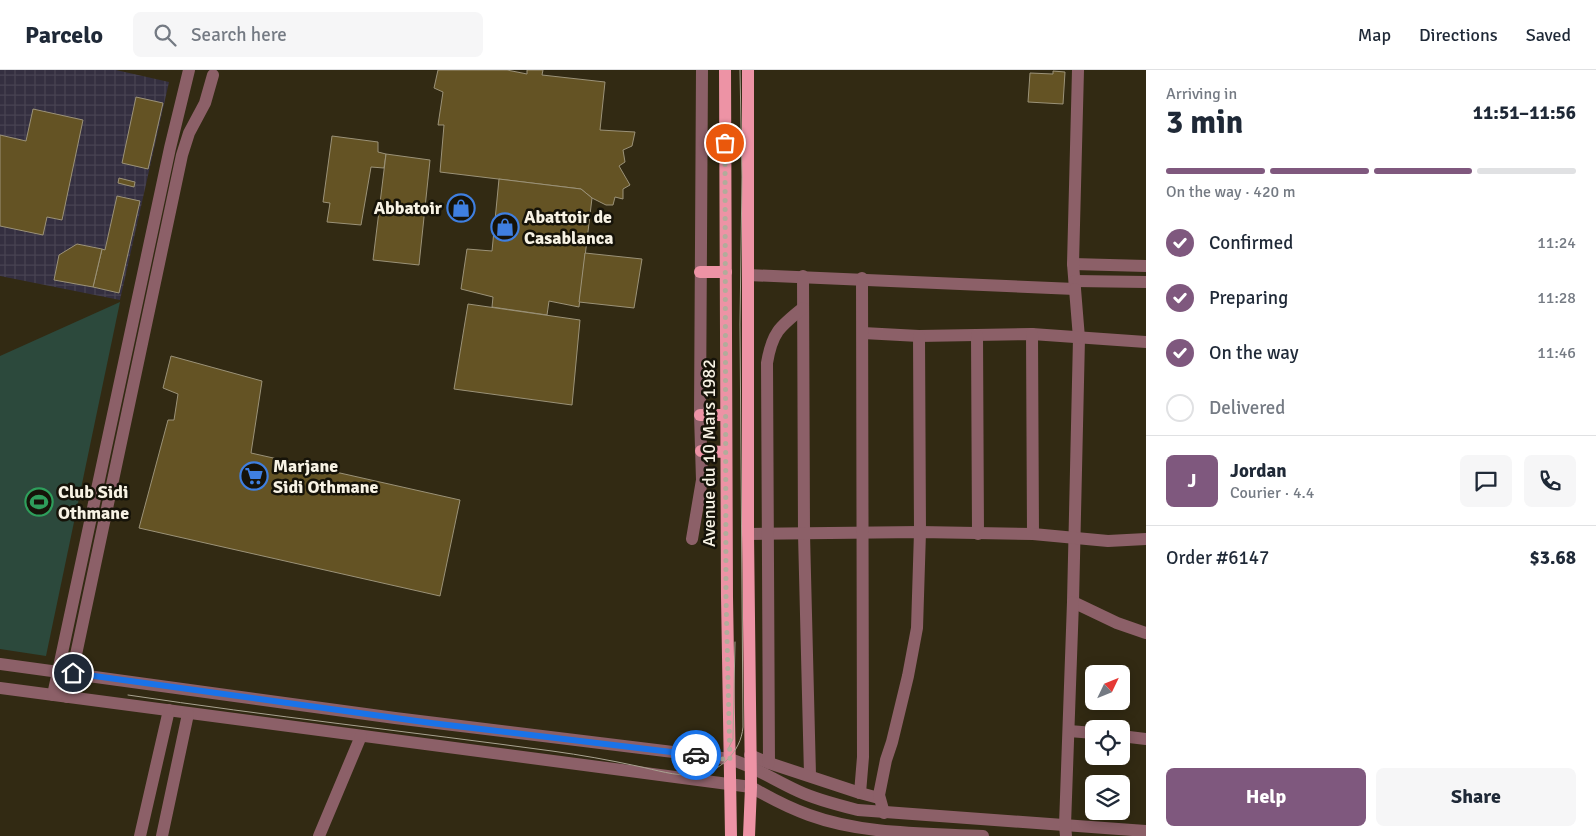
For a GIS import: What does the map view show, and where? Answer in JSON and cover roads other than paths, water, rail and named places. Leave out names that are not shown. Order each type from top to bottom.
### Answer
[{"type":"main road","name":"Avenue du 10 Mars 1982","points":[[725,70],[726,597],[731,836]]},
{"type":"main road","points":[[748,70],[748,534],[751,787],[749,836]]},
{"type":"main road","points":[[700,272],[726,272]]},
{"type":"main road","points":[[700,415],[726,416]]},
{"type":"main road","points":[[701,451],[726,452]]},
{"type":"street","points":[[53,695],[170,148],[190,70],[200,76],[216,73]]},
{"type":"street","points":[[692,539],[702,480],[700,272],[702,70]]},
{"type":"street","points":[[1065,830],[1073,602],[1079,338],[1073,264],[1078,70]]},
{"type":"street","points":[[67,697],[182,155],[189,133],[205,103],[216,73]]},
{"type":"street","points":[[1073,264],[1146,266]]},
{"type":"street","points":[[748,275],[1075,285],[1146,282]]},
{"type":"street","points":[[803,276],[804,534],[810,775]]},
{"type":"street","points":[[860,793],[863,757],[862,278]]},
{"type":"street","points":[[769,763],[767,363],[772,339],[777,331],[803,308]]},
{"type":"street","points":[[863,333],[919,336],[1032,334],[1146,342]]},
{"type":"street","points":[[1032,334],[1033,534]]},
{"type":"street","points":[[978,335],[978,534]]},
{"type":"street","points":[[884,813],[879,795],[914,644],[918,614],[920,532],[919,336]]},
{"type":"street","points":[[748,534],[920,532],[1033,534],[1108,540],[1146,539]]},
{"type":"street","points":[[1073,602],[1099,615],[1146,633]]},
{"type":"street","points":[[0,664],[431,723],[730,760],[750,760],[769,763],[810,775],[860,793],[875,797],[879,795]]},
{"type":"street","points":[[0,688],[751,787],[779,803],[811,816],[857,827],[899,834],[921,833],[984,836]]},
{"type":"street","points":[[140,836],[169,710]]},
{"type":"street","points":[[162,836],[188,714]]},
{"type":"street","points":[[1069,731],[1085,732]]},
{"type":"street","points":[[319,836],[361,736]]},
{"type":"street","points":[[1130,737],[1146,739]]},
{"type":"street","points":[[750,760],[786,785],[816,798],[858,810],[1065,830],[1146,831]]},
{"type":"street","points":[[921,815],[921,833]]},
{"type":"tram line","points":[[128,695],[563,753],[679,775],[703,774],[712,771],[727,760],[738,745],[743,727],[740,324],[742,177],[740,70]]},
{"type":"tram line","points":[[728,749],[733,739],[735,642]]},
{"type":"place","name":"Abbatoir","points":[[461,208]]},
{"type":"place","name":"Abattoir de Casablanca","points":[[505,227]]},
{"type":"place","name":"Marjane Sidi Othmane","points":[[254,476]]},
{"type":"place","name":"Club Sidi Othmane","points":[[39,502]]}]
